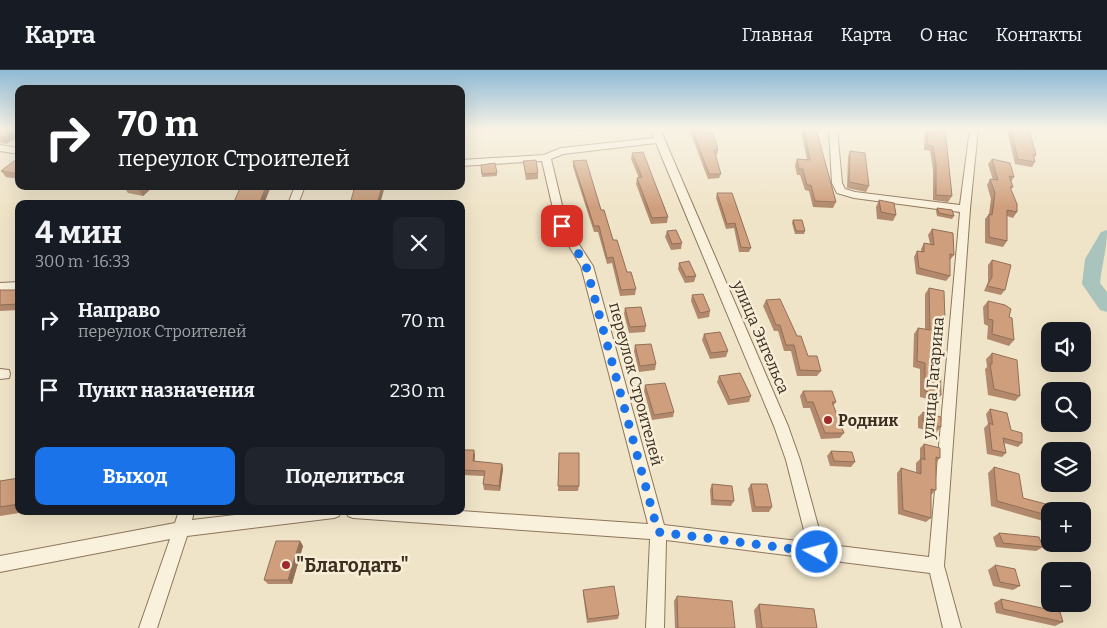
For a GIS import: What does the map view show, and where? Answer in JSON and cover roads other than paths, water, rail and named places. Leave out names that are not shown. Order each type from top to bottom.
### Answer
[{"type":"street","name":"улица Энгельса","points":[[465,163],[546,158],[553,155]]},
{"type":"street","name":"улица Энгельса","points":[[666,155],[781,426],[793,460],[817,552]]},
{"type":"street","points":[[835,155],[837,183],[842,191],[854,195],[965,209]]},
{"type":"street","name":"улица Гагарина","points":[[952,628],[936,566],[971,155]]},
{"type":"street","name":"переулок Строителей","points":[[546,158],[562,226],[586,266],[658,532],[655,628]]},
{"type":"street","points":[[0,287],[15,286]]},
{"type":"street","points":[[148,628],[186,515]]},
{"type":"street","points":[[0,564],[181,530],[302,515]]},
{"type":"street","points":[[411,515],[658,532],[936,566]]},
{"type":"waterway","points":[[1107,236],[1094,259],[1091,284],[1107,305]]},
{"type":"place","name":"Родник","points":[[828,420]]},
{"type":"place","name":"\"Благодать\"","points":[[286,565]]}]
